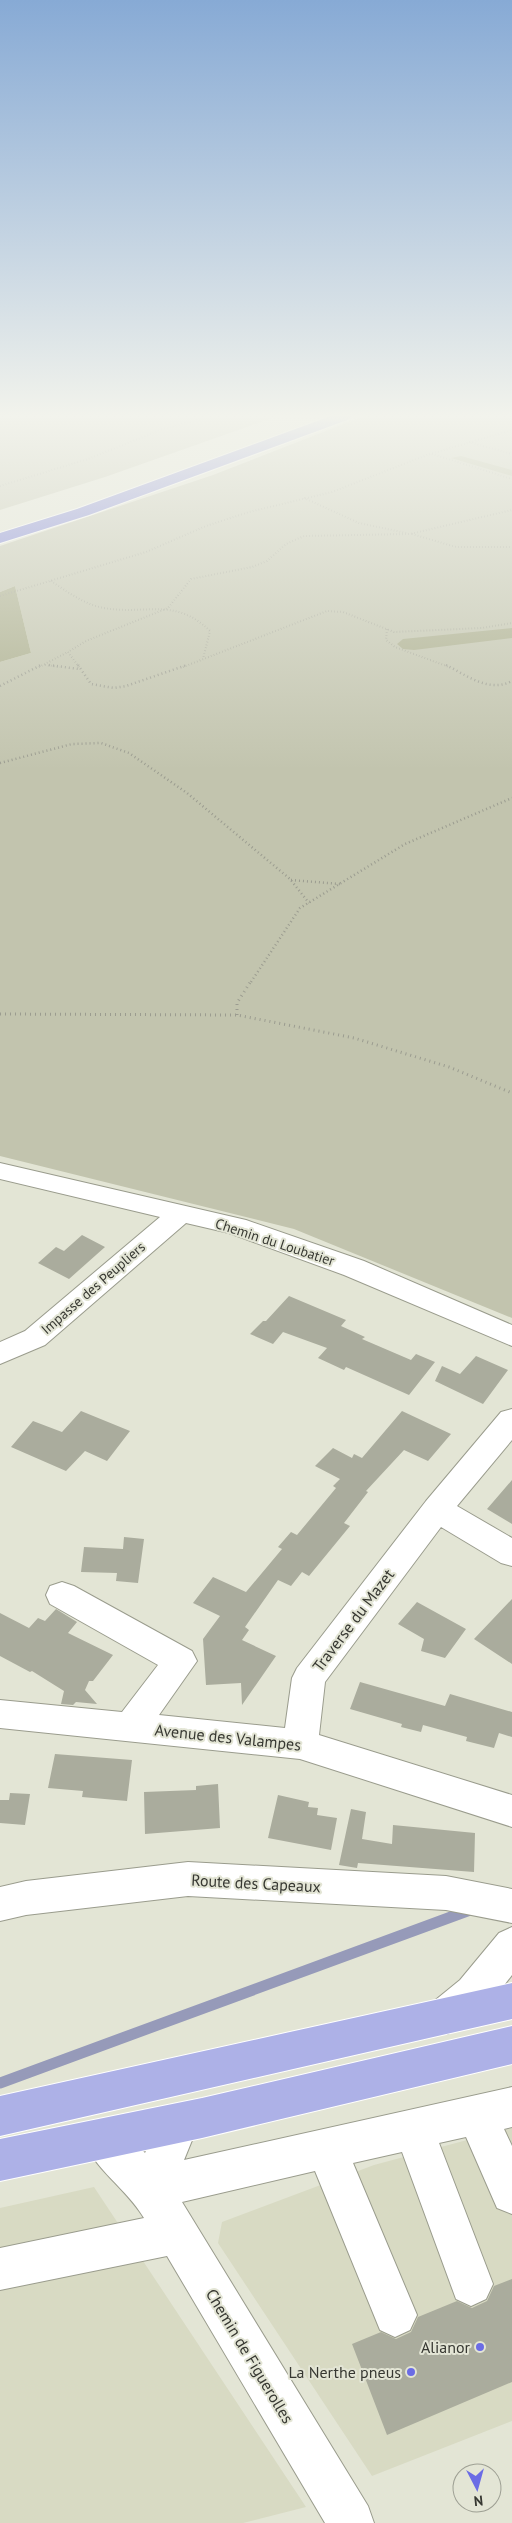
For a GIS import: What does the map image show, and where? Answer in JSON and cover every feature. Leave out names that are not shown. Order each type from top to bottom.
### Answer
[{"type":"highway","points":[[0,538],[13,534]]},
{"type":"main road","points":[[0,2116],[512,2001]]},
{"type":"main road","points":[[0,2160],[102,2140],[512,2045]]},
{"type":"street","name":"Chemin du Loubatier","points":[[0,1171],[236,1226],[354,1268],[512,1336]]},
{"type":"street","name":"Impasse des Peupliers","points":[[0,1354],[35,1338],[181,1213]]},
{"type":"street","name":"Traverse du Mazet","points":[[300,1744],[309,1678],[438,1509],[512,1420]]},
{"type":"street","points":[[438,1509],[512,1554]]},
{"type":"street","points":[[62,1595],[180,1661],[131,1726]]},
{"type":"street","name":"Avenue des Valampes","points":[[8,1710],[131,1726],[300,1744],[512,1811]]},
{"type":"street","name":"Route des Capeaux","points":[[0,1904],[26,1898],[188,1879],[446,1893],[512,1906]]},
{"type":"street","points":[[446,2016],[474,1993],[512,1945]]},
{"type":"street","points":[[150,2188],[190,2120],[234,2095],[512,2028]]},
{"type":"street","points":[[150,2188],[495,2111],[512,2193]]},
{"type":"street","points":[[414,2130],[471,2284]]},
{"type":"street","name":"Chemin de Figuerolles","points":[[102,2140],[150,2188],[175,2233],[351,2523]]},
{"type":"street","points":[[327,2150],[395,2315]]},
{"type":"street","points":[[0,2269],[175,2233]]},
{"type":"path","points":[[0,596],[146,552],[188,534]]},
{"type":"path","points":[[0,686],[86,642],[168,608],[191,579],[260,564],[267,561],[286,544],[304,536],[410,534],[456,548],[512,547]]},
{"type":"path","points":[[51,581],[82,602],[105,608],[168,608],[186,611],[200,619],[210,630],[203,659]]},
{"type":"path","points":[[68,652],[91,684],[114,688],[126,686],[203,659],[327,611],[343,612],[394,632],[482,628],[512,623]]},
{"type":"path","points":[[386,629],[386,640],[396,647],[437,661],[488,686],[505,684],[512,681]]},
{"type":"path","points":[[44,665],[79,669]]},
{"type":"path","points":[[505,684],[512,687]]},
{"type":"path","points":[[0,763],[72,744],[101,743],[129,753],[187,793],[290,880],[309,903]]},
{"type":"path","points":[[237,1016],[237,1003],[300,908],[406,844],[512,798]]},
{"type":"path","points":[[290,880],[340,884]]},
{"type":"path","points":[[0,1014],[237,1016],[354,1038],[449,1067],[512,1093]]},
{"type":"shaded area","points":[[37,534],[512,534],[512,1318],[294,1229],[0,1156],[0,662],[31,653],[15,586],[0,592],[0,546]]},
{"type":"shaded area","points":[[15,586],[31,653],[0,662],[0,592]]},
{"type":"shaded area","points":[[512,628],[512,638],[414,650],[403,649],[397,644],[403,639]]},
{"type":"shaded area","points":[[512,2128],[512,2421],[372,2476],[218,2243],[222,2222],[374,2165]]},
{"type":"shaded area","points":[[94,2187],[306,2507],[243,2523],[0,2523],[0,2208]]},
{"type":"building","points":[[82,1235],[105,1247],[69,1279],[38,1263],[56,1247],[64,1251]]},
{"type":"building","points":[[289,1296],[346,1320],[341,1326],[365,1337],[362,1339],[411,1360],[416,1354],[435,1362],[409,1395],[346,1367],[344,1370],[318,1358],[327,1348],[283,1332],[273,1344],[250,1334],[263,1321],[266,1321]]},
{"type":"building","points":[[476,1356],[508,1370],[483,1404],[435,1381],[442,1366],[460,1374]]},
{"type":"building","points":[[81,1411],[130,1431],[107,1461],[85,1451],[66,1471],[11,1447],[33,1421],[62,1432]]},
{"type":"building","points":[[402,1411],[451,1434],[428,1461],[404,1450],[366,1491],[368,1492],[344,1523],[350,1526],[309,1576],[302,1572],[291,1586],[278,1580],[245,1627],[249,1630],[242,1640],[276,1656],[242,1705],[241,1683],[206,1685],[203,1639],[220,1616],[193,1603],[213,1577],[246,1592],[282,1549],[278,1547],[291,1532],[297,1535],[336,1488],[333,1486],[340,1479],[315,1466],[333,1448],[352,1458],[354,1454],[362,1458]]},
{"type":"building","points":[[512,1480],[512,1524],[487,1509]]},
{"type":"building","points":[[124,1537],[144,1539],[138,1583],[116,1581],[117,1573],[81,1572],[84,1547],[123,1549]]},
{"type":"building","points":[[512,1599],[512,1664],[474,1639]]},
{"type":"building","points":[[417,1602],[466,1629],[445,1658],[421,1651],[424,1639],[398,1624]]},
{"type":"building","points":[[56,1609],[77,1622],[68,1633],[113,1655],[93,1681],[89,1681],[85,1690],[97,1704],[76,1702],[73,1705],[61,1704],[64,1691],[32,1671],[30,1672],[0,1656],[0,1613],[29,1628],[38,1618],[45,1621]]},
{"type":"building","points":[[360,1682],[445,1706],[450,1694],[512,1712],[512,1737],[499,1733],[494,1748],[466,1741],[467,1737],[423,1725],[421,1732],[401,1727],[402,1724],[350,1709]]},
{"type":"building","points":[[55,1754],[132,1760],[127,1801],[82,1797],[83,1791],[48,1788]]},
{"type":"building","points":[[218,1784],[220,1828],[145,1834],[144,1792],[196,1790],[196,1786]]},
{"type":"building","points":[[10,1793],[30,1794],[25,1825],[0,1823],[0,1800],[9,1800]]},
{"type":"building","points":[[278,1795],[309,1802],[308,1807],[318,1808],[317,1815],[337,1818],[331,1850],[268,1838]]},
{"type":"building","points":[[351,1809],[366,1812],[362,1839],[392,1844],[393,1825],[475,1833],[474,1872],[358,1863],[357,1868],[339,1865]]},
{"type":"building","points":[[512,2279],[512,2382],[387,2435],[352,2344],[381,2332],[396,2339],[411,2332],[418,2317],[457,2301],[472,2308],[487,2301],[494,2286]]},
{"type":"waterway","points":[[0,2083],[470,1910]]},
{"type":"place","name":"Alianor","points":[[480,2347]]},
{"type":"place","name":"La Nerthe pneus","points":[[411,2372]]}]
